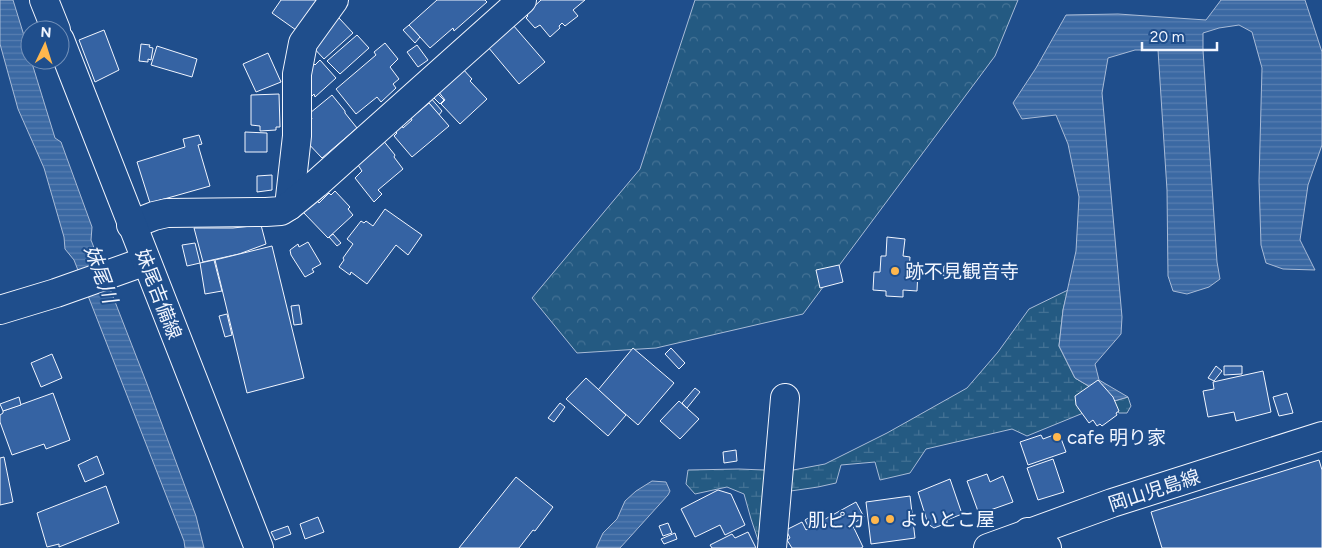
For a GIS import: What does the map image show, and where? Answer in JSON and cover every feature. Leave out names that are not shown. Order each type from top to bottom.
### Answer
[{"type":"street","points":[[44,0],[52,20]]},
{"type":"street","points":[[289,206],[296,136],[297,74],[303,42],[334,0]]},
{"type":"street","points":[[132,225],[167,213],[281,211],[316,184],[522,0]]},
{"type":"street","name":"妹尾吉備線","points":[[70,66],[132,225],[135,265],[259,548]]},
{"type":"street","points":[[0,310],[56,293],[135,265]]},
{"type":"street","points":[[772,548],[785,398]]},
{"type":"street","name":"岡山児島線","points":[[988,548],[1038,540],[1112,504],[1322,436]]},
{"type":"green space","points":[[695,0],[1018,0],[995,56],[803,314],[656,348],[577,353],[532,298],[640,169]]},
{"type":"green space","points":[[1068,290],[1063,310],[1059,346],[1075,378],[1114,401],[1128,397],[1131,406],[1127,413],[1119,413],[1110,406],[1098,407],[1027,436],[1012,429],[926,449],[910,473],[880,480],[875,462],[841,465],[836,483],[770,494],[765,542],[758,540],[744,494],[727,487],[695,494],[686,484],[688,470],[739,469],[788,471],[825,464],[887,433],[967,388],[998,352],[1029,309]]},
{"type":"water","name":"妹尾川","points":[[0,0],[13,0],[20,23],[20,70],[34,70],[55,138],[61,142],[92,227],[91,240],[196,516],[204,548],[185,548],[184,541],[74,260],[65,249],[64,237],[44,168],[18,109],[0,44]]},
{"type":"water","points":[[1221,0],[1305,0],[1322,52],[1322,145],[1308,185],[1300,240],[1315,270],[1283,269],[1266,263],[1261,245],[1259,181],[1262,68],[1252,32],[1239,25],[1203,33],[1217,262],[1220,279],[1209,287],[1187,294],[1173,291],[1168,276],[1167,190],[1158,50],[1135,50],[1108,58],[1102,93],[1122,317],[1121,334],[1095,364],[1099,380],[1128,397],[1114,401],[1075,378],[1059,346],[1063,310],[1076,251],[1079,197],[1068,144],[1056,115],[1022,119],[1013,103],[1036,68],[1066,15],[1118,14],[1206,20]]},
{"type":"water","points":[[652,481],[666,482],[670,491],[668,495],[620,548],[596,548],[603,533],[617,519],[625,501]]},
{"type":"building","points":[[281,0],[315,0],[317,2],[296,30],[272,13]]},
{"type":"building","points":[[437,0],[485,0],[487,2],[454,31],[453,28],[430,48],[409,25]]},
{"type":"building","points":[[541,0],[585,0],[573,10],[578,16],[565,26],[562,23],[559,26],[560,28],[550,37],[540,25],[535,28],[526,18],[528,16],[526,14]]},
{"type":"building","points":[[339,18],[353,33],[324,59],[311,45]]},
{"type":"building","points":[[409,25],[420,37],[415,43],[403,30]]},
{"type":"building","points":[[513,25],[545,62],[519,84],[488,47]]},
{"type":"building","points":[[104,30],[119,70],[95,82],[79,40]]},
{"type":"building","points":[[357,35],[369,48],[340,74],[327,61]]},
{"type":"building","points":[[385,43],[398,59],[390,67],[399,79],[393,84],[396,88],[381,102],[377,97],[356,114],[336,89],[376,55],[374,52]]},
{"type":"building","points":[[141,44],[150,45],[149,47],[153,48],[151,60],[148,59],[148,62],[139,61]]},
{"type":"building","points":[[417,45],[428,60],[418,67],[407,52]]},
{"type":"building","points":[[157,46],[197,59],[192,77],[151,65]]},
{"type":"building","points":[[268,53],[281,82],[256,92],[243,64]]},
{"type":"building","points":[[320,60],[336,78],[315,97],[314,94],[311,97],[304,89],[311,61],[315,65]]},
{"type":"building","points":[[462,68],[472,79],[470,81],[487,99],[460,124],[441,104],[445,100],[438,91]]},
{"type":"building","points":[[436,92],[444,100],[440,104],[432,96]]},
{"type":"building","points":[[279,94],[280,127],[276,127],[276,130],[260,131],[260,126],[251,125],[251,95]]},
{"type":"building","points":[[332,95],[357,128],[322,158],[304,139],[303,127],[312,119],[310,113]]},
{"type":"building","points":[[430,97],[442,111],[439,115],[429,103],[415,115],[413,112]]},
{"type":"building","points":[[429,103],[449,126],[412,157],[394,136],[397,133],[395,131],[402,125],[403,128],[412,120],[411,118]]},
{"type":"building","points":[[245,132],[267,133],[267,152],[245,152]]},
{"type":"building","points":[[199,135],[202,144],[198,145],[210,186],[150,203],[137,162],[185,147],[183,139]]},
{"type":"building","points":[[382,139],[403,169],[378,190],[382,194],[374,202],[355,178],[362,171],[356,162]]},
{"type":"building","points":[[272,175],[272,190],[257,192],[257,176]]},
{"type":"building","points":[[335,191],[350,207],[348,209],[353,215],[328,238],[303,212],[316,199],[319,203],[329,193],[331,195]]},
{"type":"building","points":[[385,209],[422,235],[408,255],[396,245],[367,284],[351,272],[350,275],[339,267],[353,244],[347,239],[361,221],[364,223],[366,221],[373,226]]},
{"type":"building","points":[[261,225],[266,244],[239,254],[203,262],[194,228],[233,228]]},
{"type":"building","points":[[333,234],[341,243],[337,246],[329,237]]},
{"type":"building","points":[[887,237],[905,239],[903,256],[910,257],[909,269],[918,270],[917,291],[903,290],[903,297],[886,296],[886,291],[873,290],[874,272],[880,272],[881,256],[886,256]]},
{"type":"building","points":[[308,242],[321,264],[312,269],[314,272],[305,277],[291,255],[290,250],[298,244],[299,247]]},
{"type":"building","points":[[195,243],[200,263],[187,266],[182,245]]},
{"type":"building","points":[[272,246],[304,378],[247,393],[215,260]]},
{"type":"building","points":[[214,260],[222,291],[205,294],[200,263]]},
{"type":"building","points":[[839,265],[843,282],[820,288],[816,270]]},
{"type":"building","points":[[944,266],[952,267],[952,277],[943,276]]},
{"type":"building","points":[[299,305],[302,324],[294,325],[291,306]]},
{"type":"building","points":[[227,314],[232,335],[225,337],[219,316]]},
{"type":"building","points":[[633,348],[674,383],[638,425],[598,390]]},
{"type":"building","points":[[671,348],[685,363],[679,369],[665,354]]},
{"type":"building","points":[[52,354],[62,378],[41,387],[31,363]]},
{"type":"building","points":[[1216,366],[1222,371],[1214,381],[1208,378]]},
{"type":"building","points":[[1224,366],[1242,366],[1242,374],[1224,375]]},
{"type":"building","points":[[1263,371],[1271,412],[1236,421],[1234,412],[1208,417],[1203,391],[1214,389],[1213,382]]},
{"type":"building","points":[[586,378],[626,415],[608,436],[566,399]]},
{"type":"building","points":[[1098,380],[1113,397],[1119,411],[1116,413],[1117,415],[1102,426],[1100,424],[1097,426],[1093,420],[1089,423],[1076,405],[1075,396]]},
{"type":"building","points":[[695,388],[700,392],[687,408],[682,403]]},
{"type":"building","points":[[53,393],[70,440],[46,449],[44,444],[12,455],[0,422],[0,415],[3,411]]},
{"type":"building","points":[[1287,393],[1293,413],[1279,416],[1273,397]]},
{"type":"building","points":[[19,397],[21,405],[3,411],[0,404]]},
{"type":"building","points":[[679,401],[699,419],[680,439],[660,421]]},
{"type":"building","points":[[560,403],[565,407],[554,422],[548,418]]},
{"type":"building","points":[[1059,433],[1066,452],[1028,465],[1020,442],[1041,435],[1043,439]]},
{"type":"building","points":[[736,450],[737,461],[724,463],[723,452]]},
{"type":"building","points":[[97,456],[104,474],[85,482],[78,465]]},
{"type":"building","points":[[4,457],[13,502],[0,505],[0,458]]},
{"type":"building","points":[[1053,459],[1064,492],[1038,500],[1027,468]]},
{"type":"building","points":[[1319,460],[1322,470],[1322,548],[1162,548],[1151,512]]},
{"type":"building","points":[[987,474],[990,482],[1003,476],[1013,502],[979,514],[967,481]]},
{"type":"building","points":[[516,477],[553,507],[535,531],[533,530],[519,548],[459,548]]},
{"type":"building","points":[[950,479],[962,514],[934,528],[928,524],[918,492]]},
{"type":"building","points":[[106,486],[119,523],[59,547],[59,544],[47,547],[37,513]]},
{"type":"building","points":[[718,490],[731,494],[745,525],[725,535],[720,525],[695,537],[681,509]]},
{"type":"building","points":[[910,496],[915,538],[871,544],[866,502]]},
{"type":"building","points":[[856,502],[864,517],[852,524],[863,547],[792,548],[787,540],[790,538],[786,530],[802,522],[806,530],[809,528],[805,520],[813,515],[818,523]]},
{"type":"building","points":[[318,517],[324,532],[305,539],[300,524]]},
{"type":"building","points":[[668,523],[672,533],[663,536],[659,526]]},
{"type":"building","points":[[288,526],[291,534],[275,540],[271,532]]},
{"type":"building","points":[[748,532],[756,548],[712,548],[710,545],[732,534],[735,538]]},
{"type":"building","points":[[675,533],[677,539],[664,544],[661,539]]},
{"type":"place","name":"跡不見観音寺","points":[[895,271]]},
{"type":"place","name":"cafe 明り家","points":[[1057,437]]},
{"type":"place","name":"よいとこ屋","points":[[890,519]]},
{"type":"place","name":"肌ピカ","points":[[875,520]]}]
